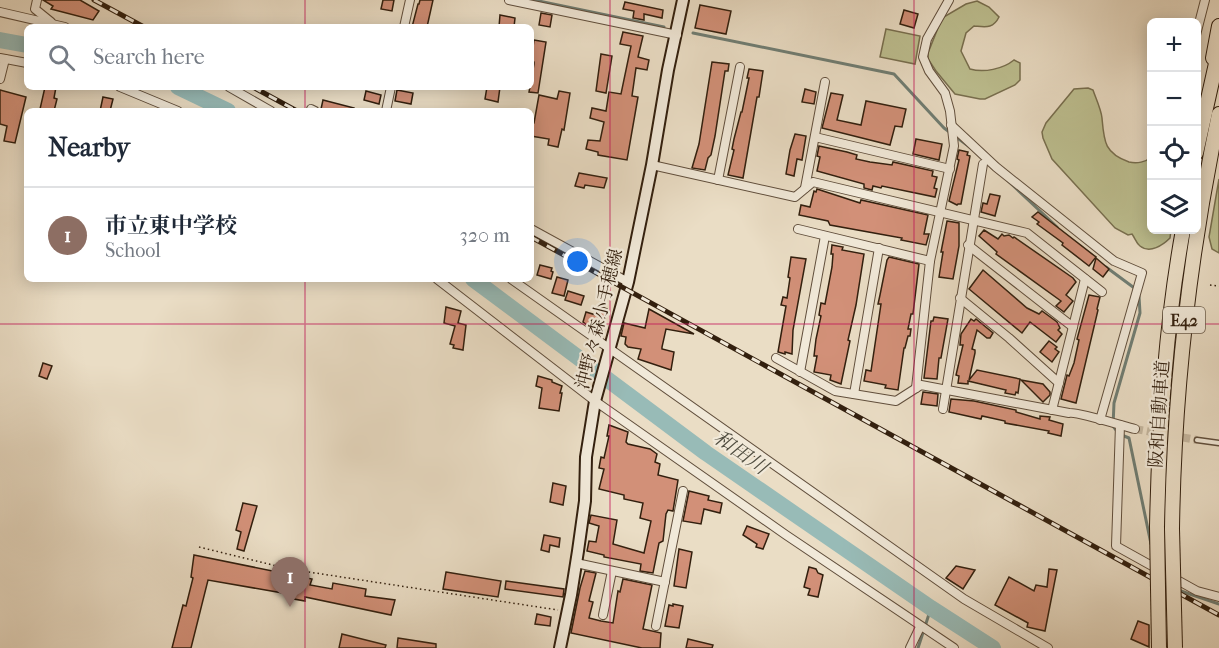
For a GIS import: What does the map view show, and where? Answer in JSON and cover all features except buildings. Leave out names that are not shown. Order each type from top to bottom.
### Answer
[{"type":"highway","points":[[1210,87],[1219,26]]},
{"type":"highway","points":[[1201,133],[1219,50]]},
{"type":"highway","name":"阪和自動車道","points":[[1175,648],[1173,462],[1185,313],[1200,212],[1219,114]]},
{"type":"highway","name":"阪和自動車道","points":[[1159,648],[1157,527],[1162,389],[1170,311],[1182,234]]},
{"type":"main road","name":"沖野々森小手穂線","points":[[560,648],[585,501],[586,457],[596,398],[628,282],[683,0]]},
{"type":"street","points":[[37,0],[35,9],[51,20],[52,24]]},
{"type":"street","points":[[405,24],[410,0]]},
{"type":"street","points":[[509,0],[677,35]]},
{"type":"street","points":[[916,388],[930,261],[954,146],[945,93],[929,71],[923,57],[927,39],[949,0]]},
{"type":"street","points":[[1201,18],[1205,0]]},
{"type":"street","points":[[0,12],[48,24]]},
{"type":"street","points":[[0,79],[2,59],[24,63]]},
{"type":"street","points":[[718,180],[740,67]]},
{"type":"street","points":[[805,188],[825,82]]},
{"type":"street","points":[[127,90],[171,108]]},
{"type":"street","points":[[234,90],[266,108]]},
{"type":"street","points":[[387,108],[390,90]]},
{"type":"street","points":[[951,125],[996,167],[1114,261],[1142,273],[1100,420]]},
{"type":"street","points":[[815,137],[950,168]]},
{"type":"street","points":[[943,409],[972,220],[983,164]]},
{"type":"street","points":[[652,165],[795,197],[813,182],[1027,233],[1102,292]]},
{"type":"street","points":[[798,229],[930,261]]},
{"type":"street","points":[[534,231],[628,282]]},
{"type":"street","points":[[800,372],[825,236]]},
{"type":"street","points":[[968,245],[1073,327]]},
{"type":"street","points":[[854,394],[879,248]]},
{"type":"street","points":[[1052,410],[1085,279]]},
{"type":"street","points":[[441,282],[596,398],[920,627],[954,648]]},
{"type":"street","points":[[515,282],[610,352],[964,599],[1048,648]]},
{"type":"street","points":[[960,298],[1059,383]]},
{"type":"street","points":[[776,358],[835,391],[896,401],[921,385],[1052,410],[1074,412],[1135,429]]},
{"type":"street","points":[[1120,425],[1116,546],[1197,591],[1219,597]]},
{"type":"street","points":[[656,626],[683,491]]},
{"type":"street","points":[[576,563],[665,582]]},
{"type":"street","points":[[603,615],[612,571]]},
{"type":"street","points":[[910,648],[920,627]]},
{"type":"lane","points":[[1197,440],[1219,443]]},
{"type":"path","points":[[1210,285],[1219,286]]},
{"type":"path","points":[[199,547],[289,569],[568,611]]},
{"type":"green space","points":[[977,1],[989,7],[999,17],[992,25],[974,26],[966,33],[961,51],[970,69],[981,71],[993,69],[1014,60],[1020,63],[1020,80],[1015,85],[985,99],[955,94],[928,59],[928,53],[942,18],[966,4]]},
{"type":"green space","points":[[886,29],[920,36],[915,64],[880,57]]},
{"type":"green space","points":[[1074,89],[1093,90],[1101,115],[1105,140],[1115,155],[1132,163],[1147,159],[1147,234],[1170,234],[1170,238],[1156,248],[1144,248],[1137,243],[1132,234],[1128,235],[1115,228],[1052,159],[1042,132],[1046,123]]},
{"type":"green space","points":[[1219,179],[1219,253],[1212,249],[1209,237]]},
{"type":"waterway","points":[[534,0],[664,27]]},
{"type":"waterway","points":[[693,33],[894,74],[944,128],[971,148]]},
{"type":"waterway","name":"和田川","points":[[0,40],[24,44]]},
{"type":"waterway","name":"和田川","points":[[184,90],[222,108]]},
{"type":"waterway","points":[[1005,178],[1057,227]]},
{"type":"waterway","points":[[1106,267],[1137,290]]},
{"type":"waterway","name":"和田川","points":[[477,282],[706,453],[993,648]]},
{"type":"waterway","points":[[1139,296],[1140,313],[1114,403],[1113,426],[1119,434],[1129,438],[1151,544]]},
{"type":"waterway","points":[[1178,590],[1219,604]]},
{"type":"waterway","points":[[918,648],[931,608]]},
{"type":"tunnel","points":[[1135,429],[1197,440]]},
{"type":"railway","points":[[94,0],[138,24]]},
{"type":"railway","points":[[258,90],[292,108]]},
{"type":"railway","points":[[534,239],[1219,615]]},
{"type":"place","name":"市立東中学校","points":[[290,607]]}]
